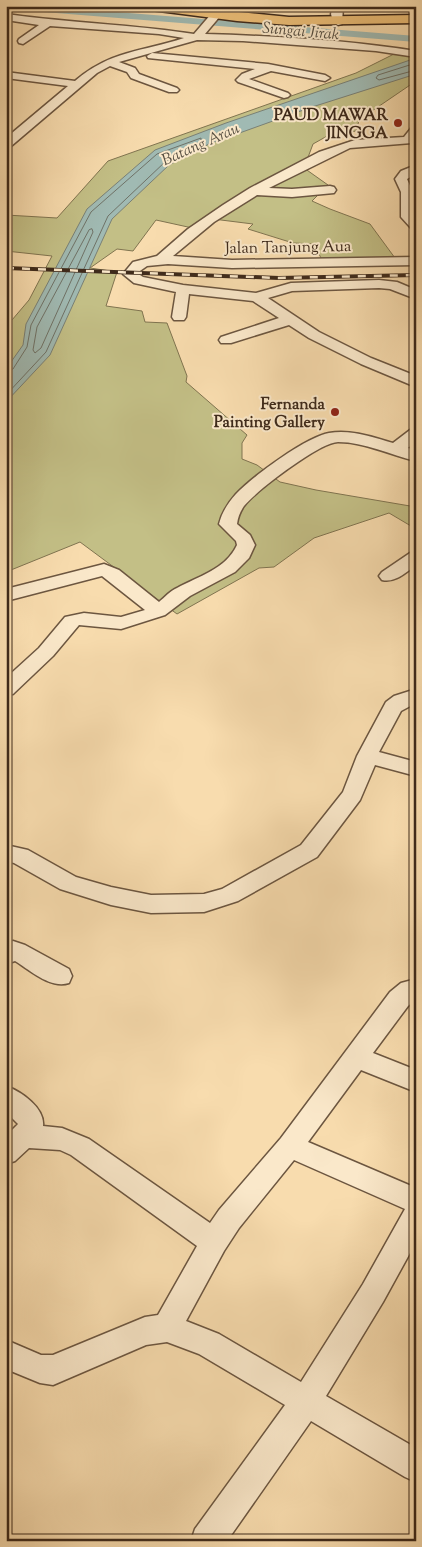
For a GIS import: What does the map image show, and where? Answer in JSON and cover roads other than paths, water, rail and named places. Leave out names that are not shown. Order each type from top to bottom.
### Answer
[{"type":"main road","points":[[151,6],[215,16],[338,22],[416,19]]},
{"type":"street","points":[[338,6],[336,14],[338,22]]},
{"type":"street","points":[[6,144],[89,74],[109,62],[134,54],[184,43],[197,36],[215,16]]},
{"type":"street","points":[[6,17],[51,24],[376,48],[416,54]]},
{"type":"street","points":[[22,41],[51,24]]},
{"type":"street","points":[[34,41],[51,24]]},
{"type":"street","points":[[81,37],[94,27]]},
{"type":"street","points":[[134,54],[268,68],[325,78]]},
{"type":"street","points":[[109,62],[131,70],[139,78],[173,90]]},
{"type":"street","points":[[268,68],[246,76],[242,80],[284,95]]},
{"type":"street","points":[[7,76],[76,84]]},
{"type":"street","points":[[48,93],[65,93]]},
{"type":"street","points":[[161,260],[180,242],[205,223],[254,191],[342,147],[361,143],[412,141],[416,129]]},
{"type":"street","points":[[415,170],[405,174],[400,179],[406,192],[408,217],[416,225]]},
{"type":"street","points":[[254,191],[292,193],[330,190]]},
{"type":"street","name":"Jalan Tanjung Aua","points":[[183,289],[139,280],[131,275],[131,271],[135,266],[161,260],[257,264],[416,260]]},
{"type":"street","points":[[179,317],[183,289],[257,297],[291,287],[379,284],[392,285],[416,295]]},
{"type":"street","points":[[257,297],[289,320],[366,362],[416,382]]},
{"type":"street","points":[[226,340],[289,320]]},
{"type":"street","points":[[396,449],[416,433]]},
{"type":"street","points":[[6,689],[46,652],[72,621],[86,619],[117,624],[130,622],[158,611],[181,593],[227,568],[238,559],[246,548],[247,542],[230,527],[230,515],[248,492],[322,440],[335,437],[396,449],[416,456]]},
{"type":"street","points":[[388,576],[416,557]]},
{"type":"street","points":[[6,595],[41,585],[80,578],[104,569],[113,574],[158,611]]},
{"type":"street","points":[[6,853],[20,856],[68,883],[111,896],[151,904],[204,903],[230,895],[309,851],[352,795],[367,756],[393,707],[401,701],[416,695]]},
{"type":"street","points":[[367,756],[414,769]]},
{"type":"street","points":[[6,956],[13,950],[17,951],[60,976]]},
{"type":"street","points":[[167,1328],[214,1242],[229,1219],[290,1146],[399,999],[410,990],[416,989]]},
{"type":"street","points":[[357,1058],[416,1081]]},
{"type":"street","points":[[6,1097],[29,1116],[30,1127],[15,1144]]},
{"type":"street","points":[[15,1144],[62,1139],[80,1147],[214,1242]]},
{"type":"street","points":[[290,1146],[416,1201]]},
{"type":"street","points":[[207,1541],[307,1400],[373,1293],[416,1215]]},
{"type":"street","points":[[6,1354],[40,1369],[53,1370],[145,1331],[167,1328],[209,1344],[307,1400],[416,1466]]},
{"type":"water","name":"Batang Arau","points":[[416,58],[416,74],[309,108],[209,144],[169,165],[112,219],[50,355],[6,402],[6,369],[23,345],[26,324],[87,209],[155,150],[226,123]]},
{"type":"waterway","name":"Sungai Jirak","points":[[6,6],[416,39]]},
{"type":"railway","points":[[6,268],[279,278],[416,275]]},
{"type":"place","name":"PAUD MAWAR JINGGA","points":[[398,123]]},
{"type":"place","name":"Fernanda Painting Gallery","points":[[335,412]]}]
